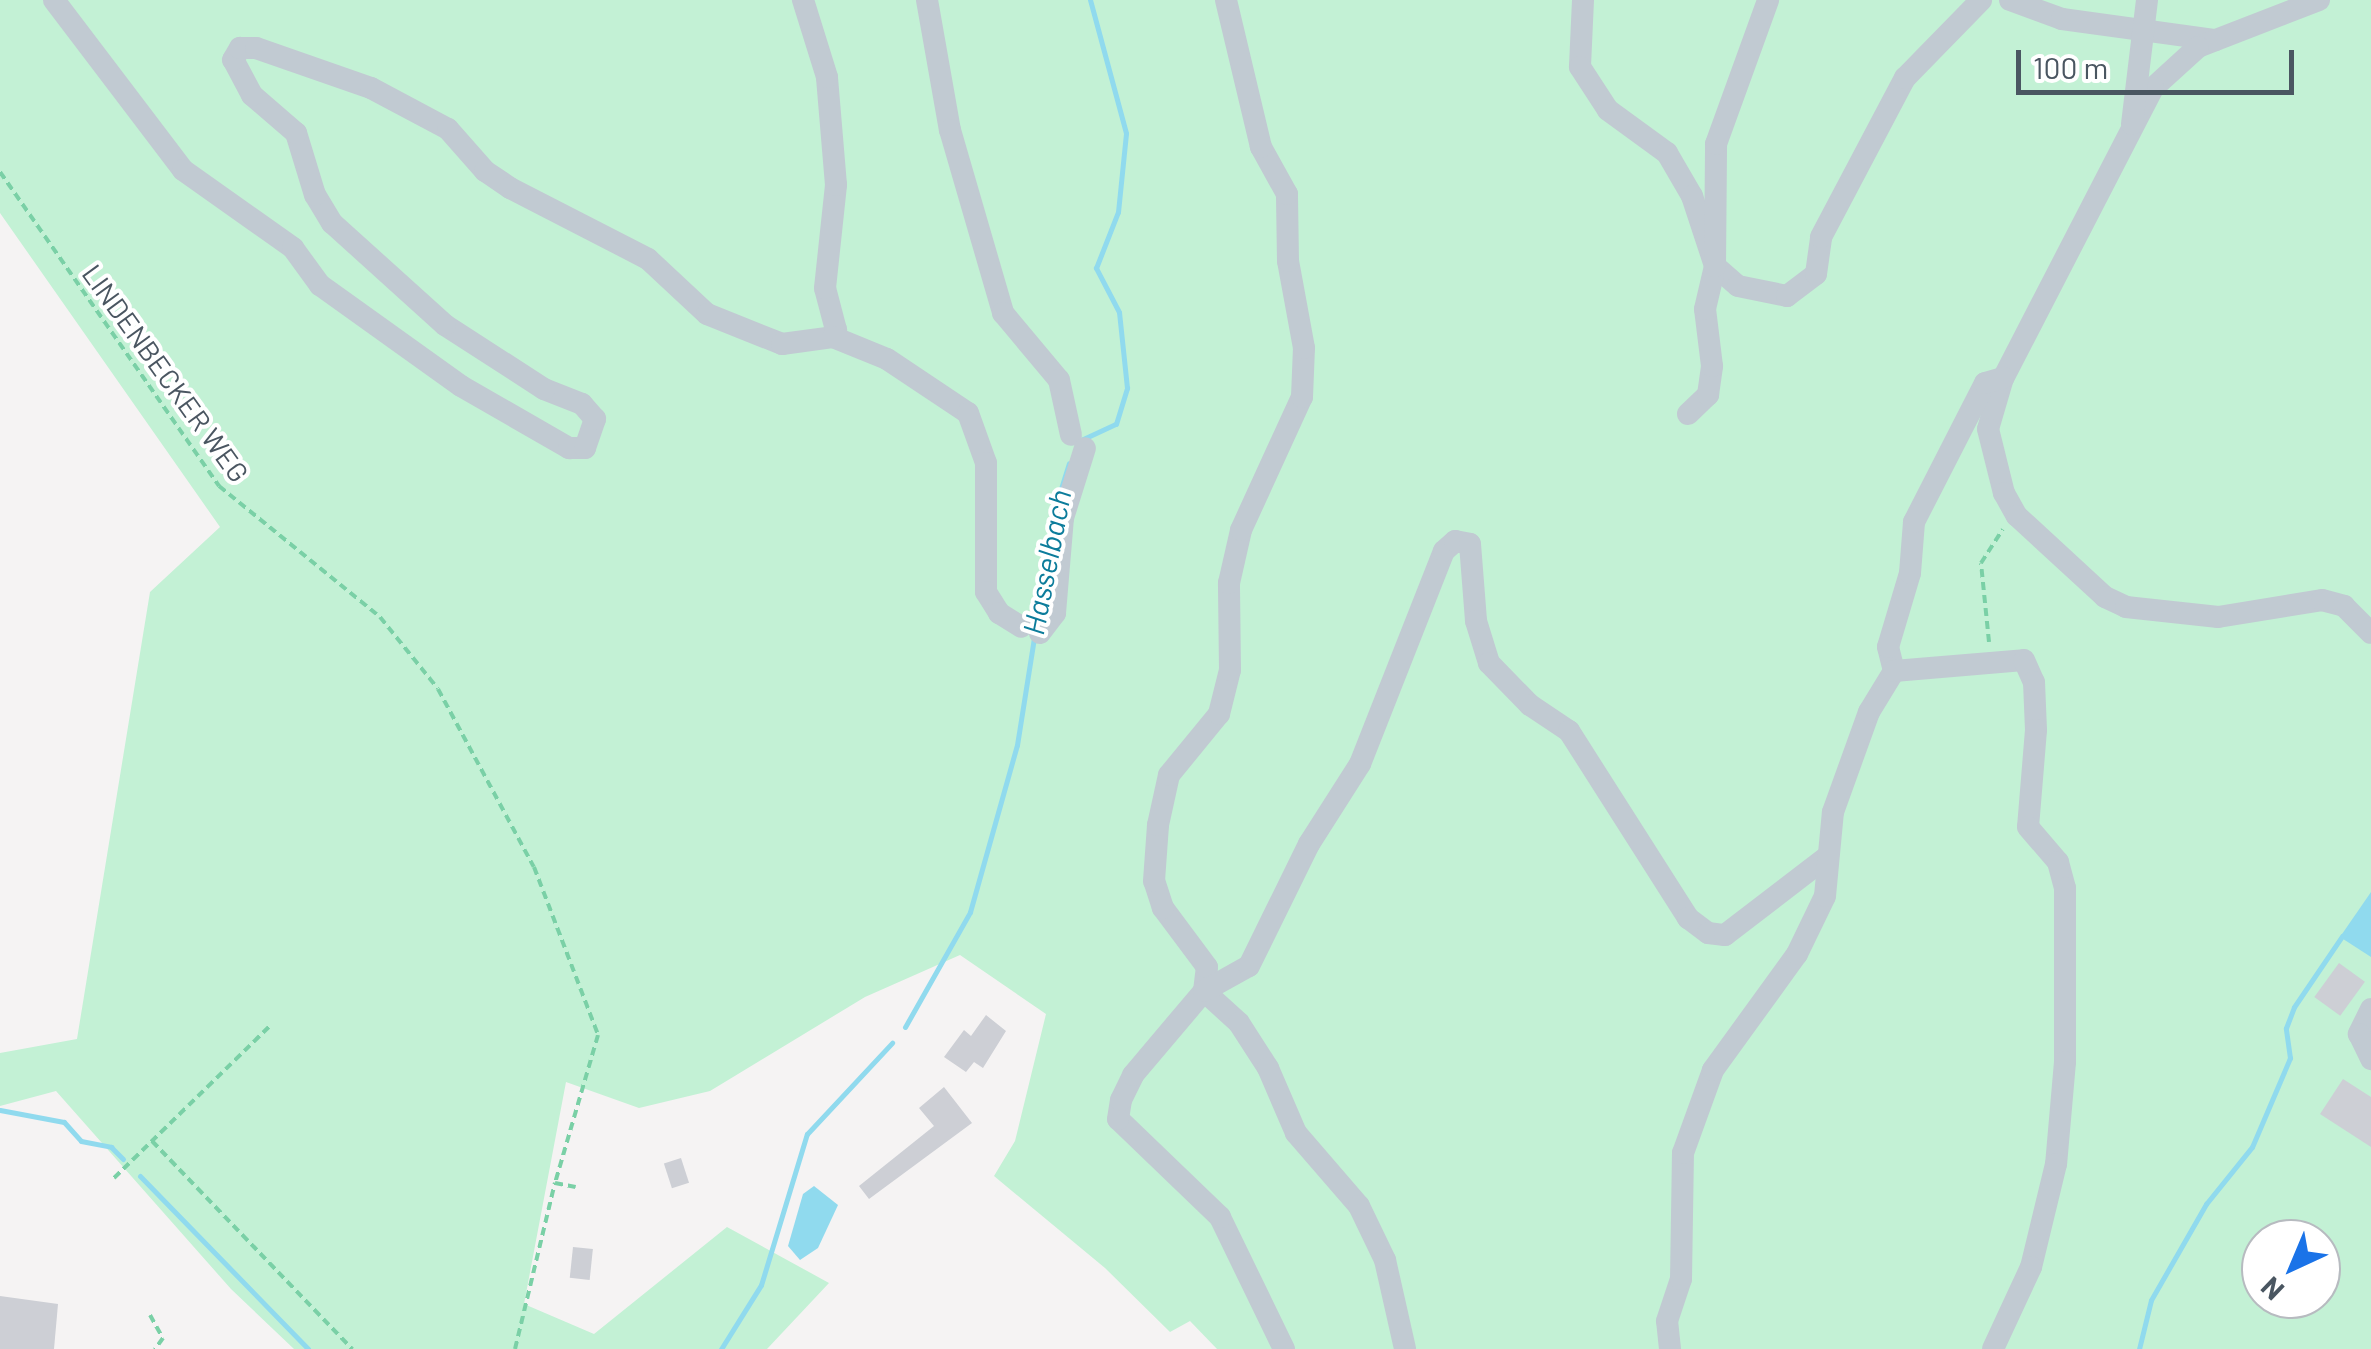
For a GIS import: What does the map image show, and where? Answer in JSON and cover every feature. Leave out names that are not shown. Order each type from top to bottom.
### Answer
[{"type":"lane","points":[[54,0],[183,170],[293,248],[320,285],[461,386],[569,448],[584,448],[593,436],[595,419],[582,404],[544,389],[446,325],[332,223],[315,196],[296,133],[241,82],[234,60],[240,48],[296,60],[371,88],[448,129],[485,171],[648,259],[707,314],[742,325],[760,340],[782,344],[833,337],[888,360],[968,413],[986,463],[986,592],[999,613],[1030,630],[1056,612],[1063,518],[1078,442],[1059,380],[1003,313],[950,130],[927,0]]},
{"type":"lane","points":[[803,0],[827,77],[836,185],[826,288],[833,337]]},
{"type":"lane","points":[[1204,990],[1207,967],[1163,908],[1154,881],[1158,825],[1168,775],[1220,714],[1230,670],[1229,583],[1241,530],[1253,493],[1287,439],[1302,397],[1303,364],[1288,261],[1287,194],[1261,147],[1226,0]]},
{"type":"lane","points":[[1583,0],[1580,67],[1608,110],[1667,154],[1692,196],[1715,266],[1738,286],[1787,296],[1802,289],[1816,274],[1821,236],[1905,78],[1981,0]]},
{"type":"lane","points":[[1688,414],[1708,395],[1706,309],[1715,266],[1716,144],[1768,0]]},
{"type":"lane","points":[[2010,0],[2062,19],[2142,26],[2216,40]]},
{"type":"lane","points":[[2132,127],[2147,0]]},
{"type":"lane","points":[[2319,0],[2216,40],[2175,66],[2132,127],[2002,378],[1988,429],[2004,492],[2018,516],[2106,597],[2126,607],[2239,616],[2322,600],[2344,606],[2371,633]]},
{"type":"lane","points":[[1670,1349],[1667,1320],[1681,1279],[1683,1153],[1713,1070],[1797,954],[1824,896],[1833,812],[1869,712],[1894,672],[1888,647],[1910,573],[1914,522],[1984,383],[2002,378]]},
{"type":"lane","points":[[1284,1349],[1220,1217],[1118,1119],[1133,1075],[1204,990],[1249,966],[1310,844],[1360,764],[1444,551],[1455,541],[1470,544],[1476,559],[1476,621],[1489,663],[1530,705],[1569,731],[1688,918],[1708,933],[1725,935],[1828,856]]},
{"type":"lane","points":[[1894,672],[2024,660],[2034,682],[2028,827],[2058,862],[2069,936],[2056,1164],[2030,1267],[1993,1349]]},
{"type":"lane","points":[[1204,990],[1239,1023],[1268,1068],[1296,1133],[1359,1206],[1386,1260],[1405,1349]]},
{"type":"lane","points":[[2371,1010],[2359,1042],[2371,1058]]},
{"type":"path","name":"LINDENBECKER WEG","points":[[0,172],[219,486],[380,618],[438,688],[534,867],[598,1035],[555,1183],[515,1349]]},
{"type":"path","points":[[1993,662],[1980,604],[1981,563],[2018,516]]},
{"type":"path","points":[[114,1178],[270,1026]]},
{"type":"path","points":[[152,1142],[352,1349]]},
{"type":"path","points":[[555,1183],[576,1187]]},
{"type":"path","points":[[150,1316],[163,1338],[155,1349]]},
{"type":"green space","points":[[0,0],[2371,0],[2371,1349],[1217,1349],[1190,1321],[1170,1332],[1105,1268],[994,1176],[1015,1141],[1046,1014],[960,955],[865,997],[710,1091],[639,1108],[566,1082],[524,1304],[594,1334],[727,1227],[829,1283],[767,1349],[294,1349],[231,1289],[56,1091],[0,1106],[0,1053],[77,1039],[150,592],[220,527],[0,213]]},
{"type":"water","points":[[2371,892],[2371,957],[2340,937]]},
{"type":"water","points":[[814,1186],[838,1205],[818,1248],[800,1260],[788,1246],[803,1194]]},
{"type":"building","points":[[2339,963],[2365,982],[2340,1016],[2314,997]]},
{"type":"building","points":[[986,1015],[1006,1031],[983,1068],[974,1062],[966,1072],[944,1057],[964,1030],[971,1036]]},
{"type":"building","points":[[2343,1079],[2371,1097],[2371,1147],[2320,1114]]},
{"type":"building","points":[[944,1087],[972,1123],[869,1199],[859,1186],[934,1126],[919,1108]]},
{"type":"building","points":[[681,1158],[689,1183],[672,1188],[664,1164]]},
{"type":"building","points":[[573,1247],[593,1249],[590,1280],[570,1278]]},
{"type":"building","points":[[0,1296],[58,1304],[54,1349],[0,1349]]},
{"type":"waterway","name":"Hasselbach","points":[[1081,440],[1116,424],[1127,388],[1119,312],[1096,268],[1118,212],[1126,133],[1090,0]]},
{"type":"waterway","name":"Hasselbach","points":[[1053,514],[1069,463]]},
{"type":"waterway","name":"Hasselbach","points":[[1037,623],[1050,550]]},
{"type":"waterway","name":"Hasselbach","points":[[905,1027],[970,912],[1017,745],[1034,638]]},
{"type":"waterway","points":[[2139,1349],[2151,1300],[2206,1204],[2252,1147],[2290,1058],[2286,1028],[2294,1007],[2342,936]]},
{"type":"waterway","name":"Hasselbach","points":[[721,1349],[761,1285],[807,1134],[892,1043]]},
{"type":"waterway","points":[[0,1110],[64,1122],[81,1141],[111,1147],[123,1159]]},
{"type":"waterway","points":[[140,1176],[308,1349]]}]
